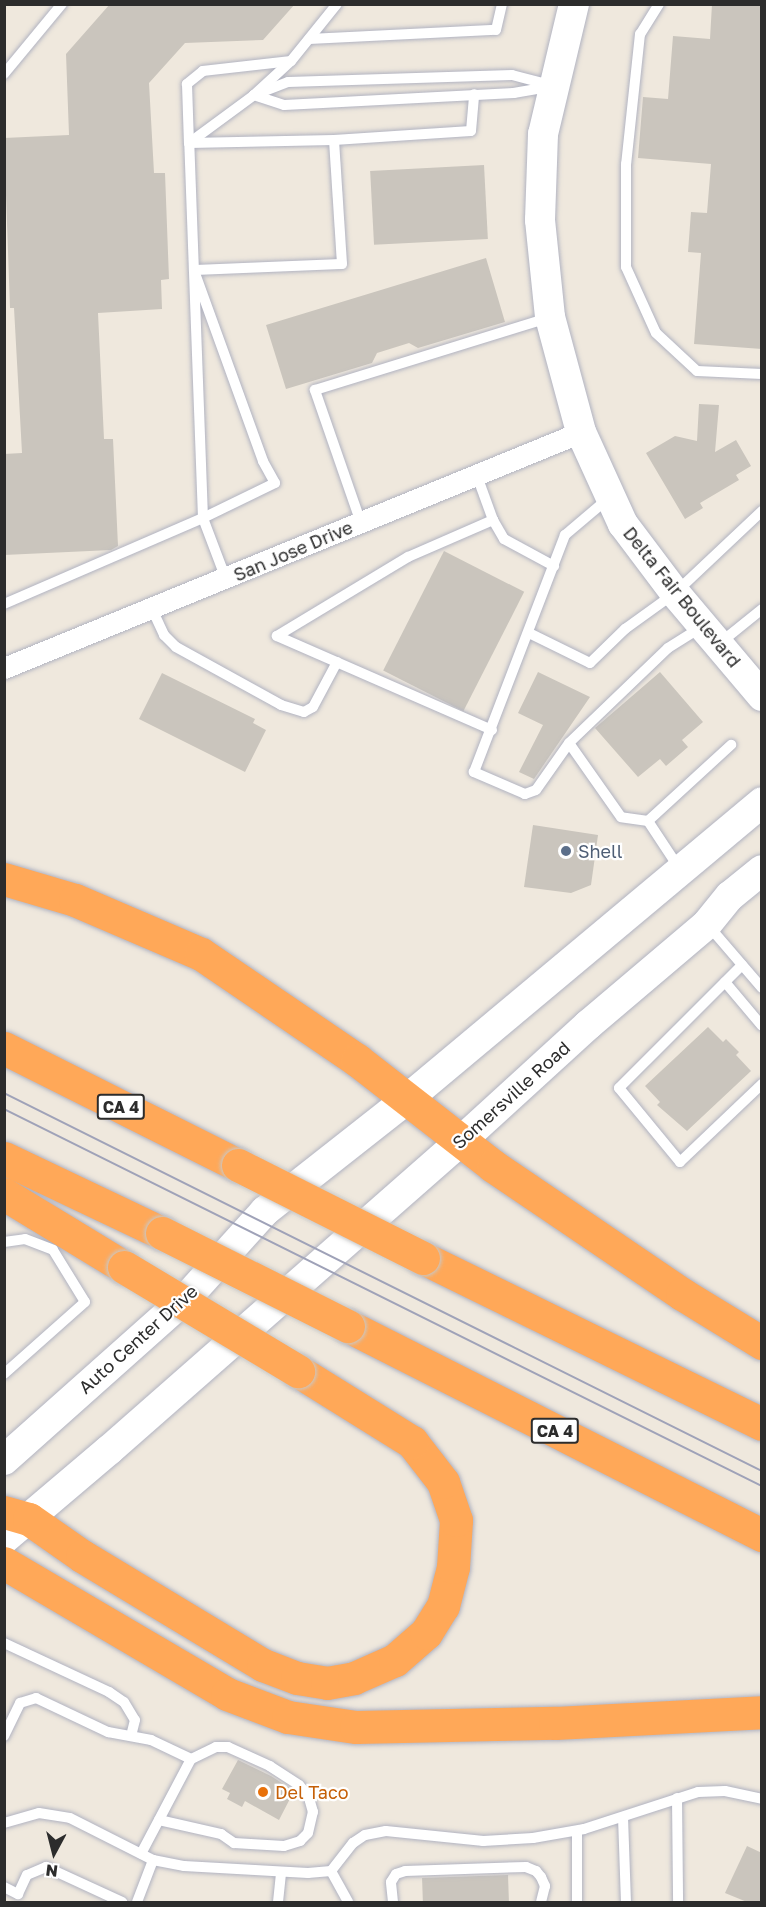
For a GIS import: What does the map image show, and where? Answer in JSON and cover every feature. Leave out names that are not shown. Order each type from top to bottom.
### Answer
[{"type":"highway","points":[[4,879],[75,900],[201,954],[357,1060],[493,1166],[673,1288],[762,1343]]},
{"type":"highway","name":"CA 4","points":[[4,1048],[423,1258],[762,1424]]},
{"type":"highway","name":"CA 4","points":[[4,1158],[162,1233],[762,1535]]},
{"type":"highway","points":[[4,1194],[412,1442],[443,1482],[456,1520],[453,1567],[444,1606],[426,1633],[395,1660],[354,1678],[327,1683],[297,1678],[263,1665],[82,1556],[13,1523]]},
{"type":"highway","points":[[4,1563],[227,1694],[288,1717],[356,1726],[555,1723],[762,1712]]},
{"type":"main road","name":"Delta Fair Boulevard","points":[[574,4],[543,134],[540,220],[550,317],[581,432],[623,524],[675,593],[761,693]]},
{"type":"main road","points":[[406,1100],[680,868],[762,802]]},
{"type":"main road","name":"Somersville Road","points":[[13,1523],[258,1317],[461,1141],[588,1024],[707,924],[730,896],[762,870]]},
{"type":"main road","name":"Auto Center Drive","points":[[4,1460],[190,1294],[265,1211],[406,1100]]},
{"type":"street","name":"San Jose Drive","points":[[4,668],[581,432]]},
{"type":"lane","points":[[4,74],[62,4]]},
{"type":"lane","points":[[189,143],[254,95],[291,62],[337,4]]},
{"type":"lane","points":[[309,39],[496,30],[502,4]]},
{"type":"lane","points":[[659,4],[640,34],[626,164],[626,267],[656,333],[697,371],[762,374]]},
{"type":"lane","points":[[226,579],[203,518],[187,84],[203,71],[291,62]]},
{"type":"lane","points":[[254,95],[288,82],[512,75],[554,86]]},
{"type":"lane","points":[[254,95],[284,105],[514,93],[554,86]]},
{"type":"lane","points":[[189,143],[334,140],[471,131],[474,94]]},
{"type":"lane","points":[[194,270],[342,264],[334,140]]},
{"type":"lane","points":[[4,604],[203,518],[275,483],[263,460],[194,270]]},
{"type":"lane","points":[[361,523],[315,390],[550,317]]},
{"type":"lane","points":[[477,476],[493,520],[504,539],[554,566]]},
{"type":"lane","points":[[610,497],[566,535],[474,772],[525,794],[536,789],[569,743],[668,648],[712,635],[762,609]]},
{"type":"lane","points":[[529,633],[591,663],[625,629],[675,593],[762,511]]},
{"type":"lane","points":[[492,730],[277,636],[408,557],[493,520]]},
{"type":"lane","points":[[152,609],[164,635],[176,647],[281,705],[304,712],[313,707],[337,662]]},
{"type":"lane","points":[[569,743],[621,817],[648,821],[680,868]]},
{"type":"lane","points":[[648,821],[731,745]]},
{"type":"lane","points":[[707,924],[762,988]]},
{"type":"lane","points":[[742,965],[619,1088],[680,1162],[762,1084]]},
{"type":"lane","points":[[725,982],[762,1026]]},
{"type":"lane","points":[[4,1242],[25,1239],[53,1250],[85,1302],[4,1374]]},
{"type":"lane","points":[[4,1643],[109,1692],[124,1702],[135,1720],[132,1736]]},
{"type":"lane","points":[[4,1736],[20,1703],[36,1698],[108,1732],[151,1740],[191,1759]]},
{"type":"lane","points":[[141,1854],[191,1759],[216,1747],[228,1747],[270,1766],[299,1785],[308,1795],[313,1812],[311,1824],[300,1841],[284,1846],[234,1843],[221,1834],[159,1820]]},
{"type":"lane","points":[[331,1871],[353,1843],[365,1835],[386,1831],[483,1841],[533,1838],[577,1831],[698,1792],[725,1791],[762,1799]]},
{"type":"lane","points":[[678,1798],[678,1902]]},
{"type":"lane","points":[[4,1823],[39,1813],[70,1818],[153,1860],[183,1866],[281,1872],[331,1871]]},
{"type":"lane","points":[[622,1817],[626,1902]]},
{"type":"lane","points":[[577,1831],[577,1902]]},
{"type":"lane","points":[[137,1902],[153,1860]]},
{"type":"lane","points":[[393,1902],[391,1882],[396,1874],[405,1871],[526,1866],[536,1871],[542,1878],[545,1886],[541,1902]]},
{"type":"lane","points":[[4,1887],[16,1898],[27,1875],[46,1867],[122,1902]]},
{"type":"lane","points":[[331,1871],[348,1902]]},
{"type":"lane","points":[[278,1902],[281,1872]]},
{"type":"building","points":[[110,4],[295,4],[263,40],[185,43],[149,83],[154,173],[165,173],[169,279],[161,280],[162,309],[98,313],[104,439],[113,439],[118,546],[111,550],[4,555],[4,454],[22,453],[14,308],[10,308],[4,138],[69,135],[66,54]]},
{"type":"building","points":[[712,4],[762,4],[762,349],[694,344],[701,253],[688,252],[691,212],[707,213],[711,164],[638,158],[643,97],[668,99],[673,36],[710,39]]},
{"type":"building","points":[[484,165],[488,239],[374,245],[370,171]]},
{"type":"building","points":[[486,258],[505,322],[418,348],[409,343],[377,353],[372,363],[286,389],[266,325]]},
{"type":"building","points":[[699,404],[719,405],[715,452],[736,440],[751,466],[736,475],[739,480],[700,503],[703,508],[685,519],[646,453],[675,436],[697,441]]},
{"type":"building","points":[[444,551],[524,592],[463,711],[383,670]]},
{"type":"building","points":[[538,672],[590,697],[534,779],[519,772],[543,725],[518,713]]},
{"type":"building","points":[[660,672],[703,722],[682,740],[688,747],[666,766],[660,759],[638,777],[595,728]]},
{"type":"building","points":[[162,673],[255,719],[253,723],[266,730],[245,772],[139,719]]},
{"type":"building","points":[[533,825],[598,835],[591,885],[571,893],[524,887]]},
{"type":"building","points":[[708,1027],[723,1042],[726,1039],[739,1052],[736,1055],[751,1071],[687,1131],[657,1105],[660,1102],[645,1086]]},
{"type":"building","points":[[238,1760],[271,1776],[294,1791],[279,1820],[245,1801],[242,1807],[227,1799],[230,1793],[222,1789]]},
{"type":"building","points":[[747,1846],[762,1853],[762,1902],[747,1902],[725,1893]]},
{"type":"building","points":[[508,1875],[509,1902],[423,1902],[422,1878]]},
{"type":"tram line","points":[[4,1093],[762,1471]]},
{"type":"tram line","points":[[4,1109],[762,1486]]},
{"type":"place","name":"Shell","points":[[566,851]]},
{"type":"place","name":"Del Taco","points":[[263,1792]]}]
